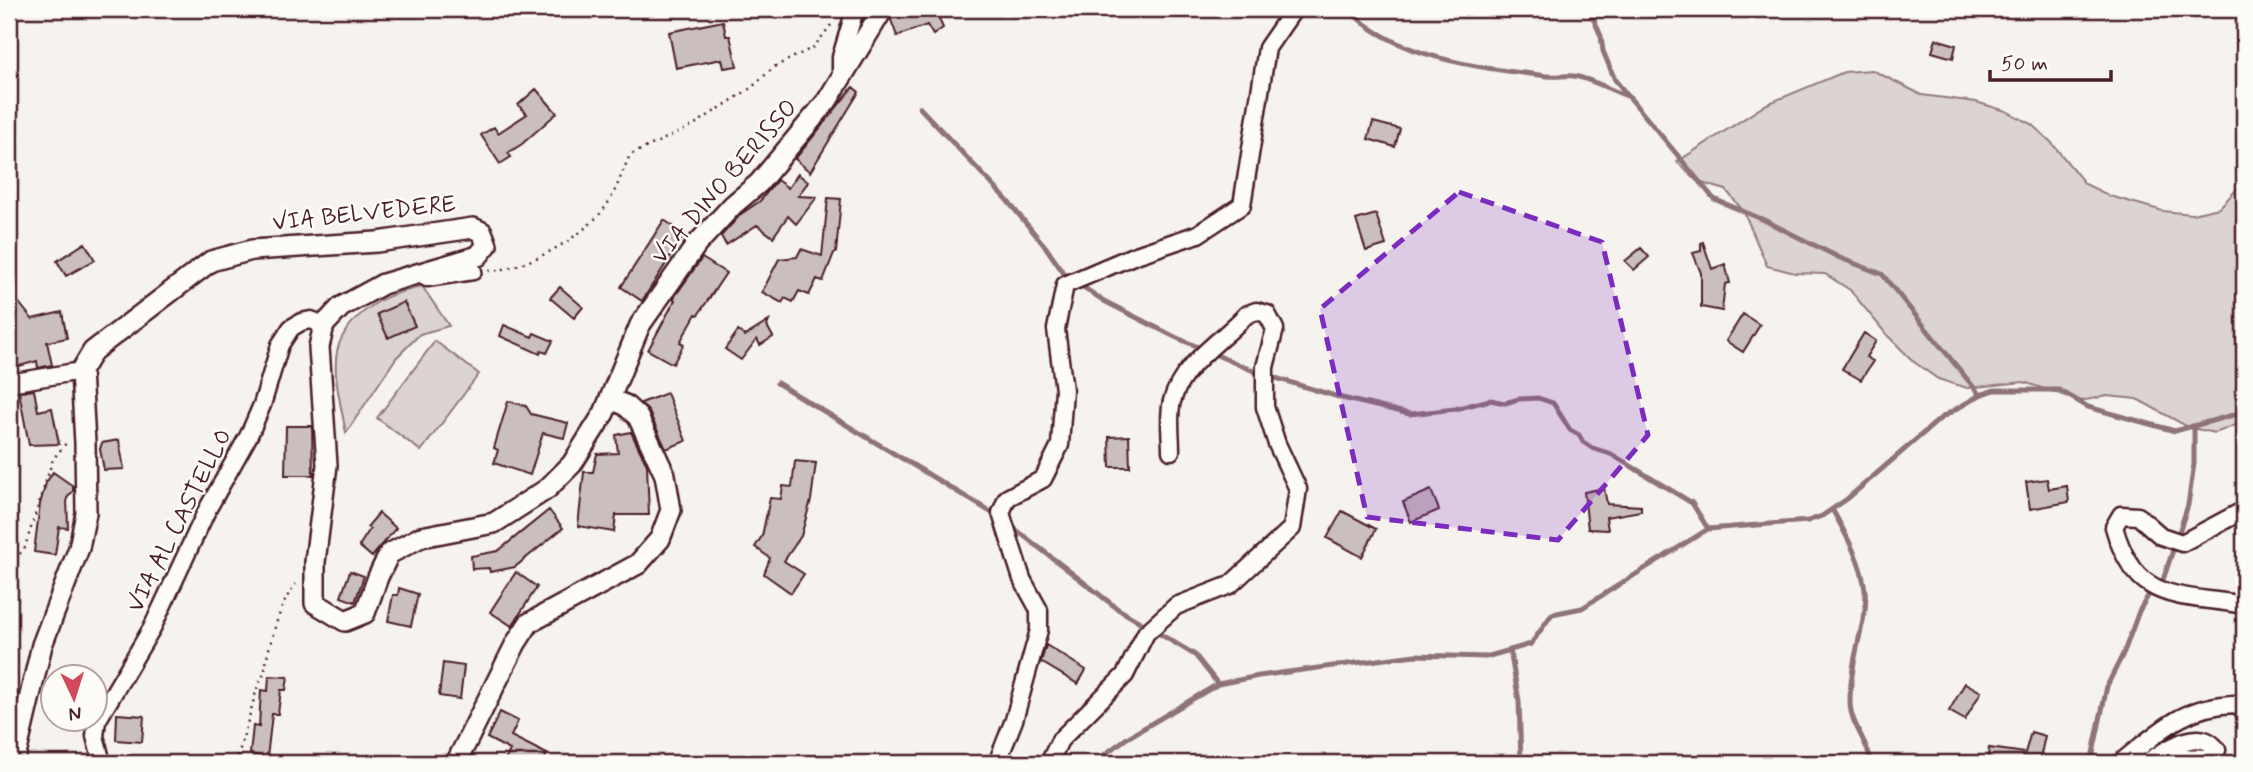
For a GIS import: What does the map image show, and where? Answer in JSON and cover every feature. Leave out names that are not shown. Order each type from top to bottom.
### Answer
[{"type":"street","name":"VIA DINO BERISSO","points":[[314,562],[315,603],[345,621],[365,612],[389,554],[421,537],[494,523],[547,489],[572,464],[604,413],[640,325],[697,244],[733,205],[759,183],[827,101],[883,9]]},
{"type":"street","points":[[997,763],[1014,720],[1040,630],[1039,610],[1022,579],[1001,513],[1007,498],[1043,479],[1060,445],[1064,390],[1056,329],[1065,285],[1133,256],[1198,234],[1242,205],[1267,48],[1293,9]]},
{"type":"street","points":[[841,77],[841,57],[854,13]]},
{"type":"street","name":"VIA BELVEDERE","points":[[81,371],[93,351],[211,261],[252,250],[377,242],[473,228],[485,235],[487,245],[478,256],[383,284],[341,307],[324,325]]},
{"type":"street","points":[[383,284],[473,271]]},
{"type":"street","points":[[1051,763],[1060,740],[1125,675],[1146,633],[1176,606],[1230,584],[1292,528],[1298,489],[1277,444],[1265,407],[1265,367],[1275,328],[1267,314],[1256,311],[1246,315],[1196,362],[1178,387],[1172,404],[1171,451]]},
{"type":"street","name":"VIA AL CASTELLO","points":[[102,763],[95,736],[97,721],[152,628],[208,510],[249,435],[262,405],[280,345],[291,328],[301,323],[311,320],[324,325]]},
{"type":"street","points":[[314,562],[327,465],[319,347],[324,325]]},
{"type":"street","points":[[9,383],[81,371],[86,513],[79,548],[42,645],[14,763]]},
{"type":"street","points":[[456,763],[516,643],[529,623],[638,565],[660,539],[671,510],[665,475],[638,417],[625,405],[610,399]]},
{"type":"street","points":[[2238,512],[2199,536],[2182,543],[2161,537],[2138,516],[2121,515],[2114,527],[2121,550],[2136,575],[2158,589],[2184,598],[2244,605]]},
{"type":"street","points":[[2120,763],[2183,715],[2214,704],[2236,704],[2244,710]]},
{"type":"street","points":[[2146,763],[2172,746],[2202,738],[2213,742],[2217,750],[2213,758],[2174,757],[2169,763]]},
{"type":"path","points":[[473,271],[506,270],[551,250],[586,228],[609,202],[630,155],[702,120],[751,88],[774,67],[814,47],[839,16],[854,13]]},
{"type":"path","points":[[9,563],[23,550],[53,459],[83,423]]},
{"type":"path","points":[[236,763],[288,594],[314,562]]},
{"type":"path","points":[[9,595],[9,623]]},
{"type":"highlighted area","points":[[1459,192],[1602,242],[1648,435],[1558,540],[1367,517],[1320,309]]},
{"type":"shaded area","points":[[1872,70],[1922,95],[1976,102],[2006,111],[2031,124],[2051,142],[2085,184],[2110,196],[2163,211],[2192,214],[2219,208],[2238,188],[2244,187],[2244,422],[2215,433],[2188,427],[2137,399],[2107,396],[2080,401],[2024,382],[1967,388],[1938,379],[1914,362],[1887,335],[1850,290],[1825,274],[1795,273],[1767,266],[1744,212],[1726,190],[1698,182],[1677,162],[1767,104],[1844,72]]},
{"type":"shaded area","points":[[422,286],[449,326],[420,334],[396,358],[346,433],[336,374],[340,342],[361,314],[381,300]]},
{"type":"shaded area","points":[[435,341],[479,374],[421,451],[377,418]]},
{"type":"building","points":[[895,9],[953,9],[939,19],[943,28],[933,35],[927,25],[897,36],[891,20]]},
{"type":"building","points":[[723,21],[726,36],[730,36],[737,66],[724,68],[722,59],[676,68],[669,32]]},
{"type":"building","points":[[1936,39],[1956,45],[1953,58],[1932,52]]},
{"type":"building","points":[[853,87],[859,92],[810,172],[795,159]]},
{"type":"building","points":[[536,89],[557,113],[508,153],[511,157],[500,164],[481,135],[494,127],[498,133],[527,114],[518,105]]},
{"type":"building","points":[[1373,122],[1400,129],[1395,147],[1368,139]]},
{"type":"building","points":[[798,174],[808,182],[798,196],[817,197],[796,224],[788,216],[773,237],[757,225],[726,245],[721,236],[741,214],[760,201],[777,180],[788,188]]},
{"type":"building","points":[[828,198],[841,199],[836,253],[823,281],[817,279],[809,295],[799,291],[793,302],[785,298],[782,303],[762,292],[779,259],[797,257],[801,249],[822,256]]},
{"type":"building","points":[[1376,214],[1386,245],[1366,251],[1356,220]]},
{"type":"building","points":[[664,220],[685,234],[642,301],[621,287]]},
{"type":"building","points":[[1703,242],[1712,269],[1725,264],[1730,283],[1725,284],[1722,311],[1701,307],[1701,273],[1693,253],[1701,251]]},
{"type":"building","points":[[85,243],[95,260],[66,276],[57,261]]},
{"type":"building","points":[[1641,248],[1649,257],[1634,270],[1625,261]]},
{"type":"building","points":[[702,258],[726,273],[698,315],[696,314],[680,342],[684,344],[673,364],[648,350],[675,300],[673,299]]},
{"type":"building","points":[[560,287],[583,307],[574,318],[550,298]]},
{"type":"building","points":[[9,290],[32,319],[62,312],[67,338],[47,342],[52,365],[38,368],[37,361],[9,369]]},
{"type":"building","points":[[404,302],[415,326],[388,338],[377,314]]},
{"type":"building","points":[[1743,314],[1760,325],[1743,352],[1726,341]]},
{"type":"building","points":[[769,321],[767,326],[773,337],[760,345],[757,339],[741,360],[725,349],[738,331],[745,336]]},
{"type":"building","points":[[504,325],[532,337],[534,333],[553,341],[547,353],[541,351],[540,354],[500,336]]},
{"type":"building","points":[[1864,333],[1876,341],[1866,357],[1873,361],[1861,380],[1842,369]]},
{"type":"building","points":[[34,390],[38,411],[52,408],[59,444],[29,445],[19,392]]},
{"type":"building","points":[[667,393],[686,441],[666,449],[649,412],[641,403]]},
{"type":"building","points":[[508,401],[526,406],[531,414],[568,423],[564,438],[543,433],[530,475],[494,463],[498,450],[494,448]]},
{"type":"building","points":[[286,426],[312,426],[313,475],[285,475]]},
{"type":"building","points":[[631,432],[647,465],[649,515],[616,515],[614,532],[578,526],[584,472],[593,472],[597,454],[618,453],[616,435]]},
{"type":"building","points":[[1129,436],[1130,467],[1110,467],[1109,437]]},
{"type":"building","points":[[119,440],[124,469],[104,470],[100,449],[102,443]]},
{"type":"building","points":[[795,461],[816,463],[811,500],[801,536],[784,561],[804,574],[791,593],[764,574],[770,558],[755,547],[762,536],[770,498],[781,499],[783,486],[792,487]]},
{"type":"building","points":[[53,472],[73,486],[73,491],[67,498],[68,528],[59,527],[55,555],[34,552],[40,504],[46,483]]},
{"type":"building","points":[[2047,479],[2049,489],[2067,486],[2069,502],[2030,509],[2026,482]]},
{"type":"building","points":[[1604,488],[1607,504],[1641,506],[1641,511],[1606,517],[1608,530],[1588,529],[1584,492]]},
{"type":"building","points":[[1431,490],[1439,510],[1411,522],[1403,502]]},
{"type":"building","points":[[549,510],[563,528],[515,567],[490,572],[489,568],[472,569],[471,556],[498,551]]},
{"type":"building","points":[[1342,511],[1376,529],[1362,557],[1327,538]]},
{"type":"building","points":[[379,513],[396,528],[372,557],[359,546],[370,529],[367,527]]},
{"type":"building","points":[[350,571],[364,576],[355,602],[341,597]]},
{"type":"building","points":[[516,572],[537,587],[512,626],[490,612]]},
{"type":"building","points":[[399,588],[418,594],[411,626],[388,621],[393,595],[398,595]]},
{"type":"building","points":[[1046,645],[1086,670],[1078,684],[1041,662]]},
{"type":"building","points":[[443,663],[464,666],[460,699],[439,696]]},
{"type":"building","points":[[269,676],[288,677],[286,690],[281,690],[278,714],[272,714],[267,758],[250,754],[253,726],[259,727],[261,690],[268,691]]},
{"type":"building","points":[[1965,683],[1981,692],[1965,720],[1949,711]]},
{"type":"building","points":[[500,712],[518,721],[511,736],[547,754],[543,763],[504,763],[510,750],[487,738]]},
{"type":"building","points":[[117,714],[144,716],[142,742],[116,740]]},
{"type":"building","points":[[2031,732],[2045,736],[2039,763],[1987,763],[1989,748],[2025,753]]},
{"type":"waterway","points":[[1348,9],[1368,26],[1415,50],[1468,64],[1521,73],[1574,76],[1630,97]]},
{"type":"waterway","points":[[1589,9],[1615,80],[1714,199],[1764,220],[1840,258],[1882,274],[1980,395]]},
{"type":"waterway","points":[[919,107],[1005,198],[1065,275],[1104,301],[1175,337],[1256,372],[1342,398],[1410,414],[1455,409],[1490,400],[1505,403],[1538,398],[1553,403],[1570,430],[1579,435],[1583,442],[1611,454],[1692,503],[1708,529]]},
{"type":"waterway","points":[[777,383],[999,517]]},
{"type":"waterway","points":[[1093,763],[1127,738],[1218,684],[1415,655],[1486,657],[1531,644],[1552,614],[1582,608],[1708,529],[1808,521],[1822,516],[1847,499],[1941,418],[1980,395],[1994,390],[2059,390],[2088,407],[2175,431],[2244,412]]},
{"type":"waterway","points":[[2091,763],[2107,686],[2124,652],[2139,611],[2163,580],[2188,505],[2194,464],[2194,426]]},
{"type":"waterway","points":[[1832,509],[1857,560],[1865,588],[1866,602],[1853,669],[1850,702],[1853,718],[1871,763]]},
{"type":"waterway","points":[[1010,525],[1118,609],[1195,655],[1218,684]]},
{"type":"waterway","points":[[1510,650],[1519,701],[1521,763]]}]
